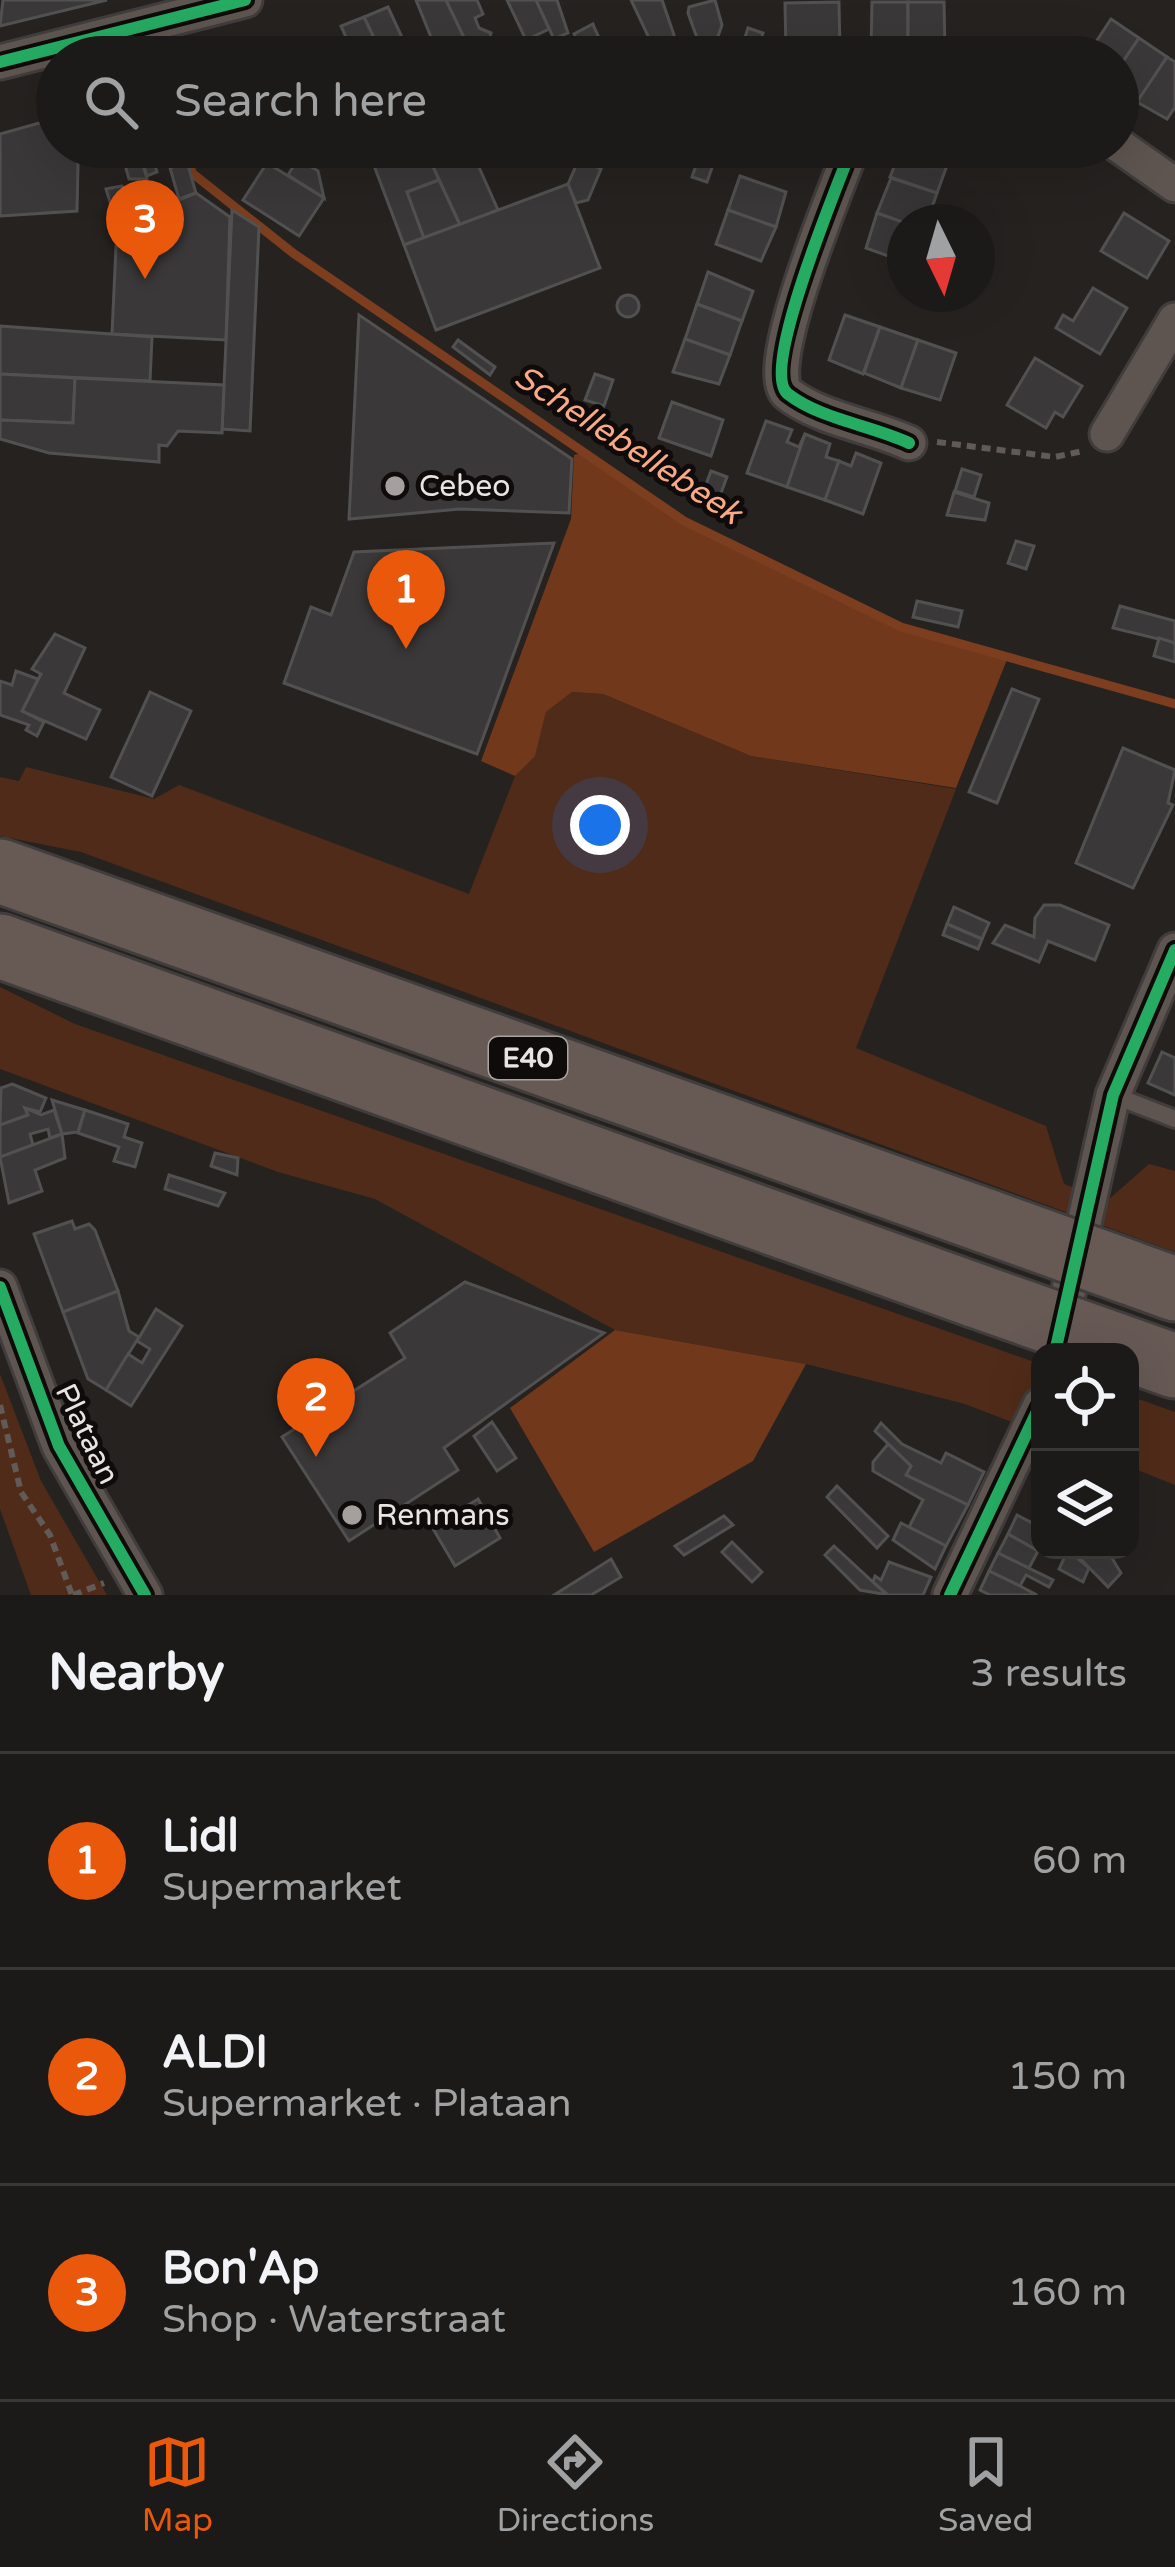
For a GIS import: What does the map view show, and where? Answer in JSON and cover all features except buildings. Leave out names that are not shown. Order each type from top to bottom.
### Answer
[{"type":"highway","name":"E40","points":[[0,871],[1152,1281]]},
{"type":"highway","name":"E40","points":[[0,946],[977,1295],[1074,1343]]},
{"type":"highway","name":"E40","points":[[1139,1359],[1175,1366]]},
{"type":"street","points":[[103,36],[245,0]]},
{"type":"street","points":[[0,62],[36,53]]},
{"type":"street","points":[[1139,160],[1175,185]]},
{"type":"street","points":[[844,168],[784,337],[778,380],[785,392],[807,404],[909,443]]},
{"type":"street","points":[[1106,434],[1175,320]]},
{"type":"street","points":[[1085,1343],[1113,1095],[1175,950]]},
{"type":"street","name":"Plataan","points":[[0,1287],[59,1445],[145,1595]]},
{"type":"street","points":[[950,1595],[1031,1425]]},
{"type":"lane","points":[[1113,1095],[1175,1119]]},
{"type":"path","points":[[909,443],[956,440],[1054,457],[1081,452],[1106,434]]},
{"type":"path","points":[[0,1405],[21,1492],[50,1535],[72,1595]]},
{"type":"shaded area","points":[[582,453],[684,521],[901,627],[1008,657],[956,788],[751,756],[603,694],[572,692],[546,712],[535,756],[515,776],[481,761],[571,519],[574,455]]},
{"type":"shaded area","points":[[572,692],[603,694],[751,756],[956,789],[856,1048],[1046,1126],[1064,1184],[1108,1200],[1149,1164],[1175,1171],[1175,1252],[81,852],[0,836],[0,777],[19,781],[26,767],[154,799],[179,785],[469,894],[515,776],[535,755],[546,712]]},
{"type":"shaded area","points":[[0,987],[75,1024],[1031,1361],[1031,1430],[965,1404],[806,1364],[615,1330],[375,1199],[278,1172],[0,1069]]},
{"type":"shaded area","points":[[615,1330],[806,1364],[753,1461],[594,1552],[510,1408]]},
{"type":"shaded area","points":[[0,1374],[41,1481],[107,1595],[31,1595],[0,1509]]},
{"type":"shaded area","points":[[1139,1399],[1175,1412],[1175,1485],[1139,1471]]},
{"type":"waterway","name":"Schellebellebeek","points":[[191,168],[293,253],[684,521],[901,627],[1175,704]]},
{"type":"cycle path","points":[[103,36],[245,0]]},
{"type":"cycle path","points":[[0,62],[36,53]]},
{"type":"cycle path","points":[[844,168],[792,316],[782,378],[788,394],[801,403],[909,443]]},
{"type":"cycle path","points":[[1057,1343],[1113,1095],[1175,950]]},
{"type":"cycle path","points":[[0,1287],[59,1446],[145,1595]]},
{"type":"cycle path","points":[[950,1595],[1031,1424]]},
{"type":"place","name":"Bon'Ap","points":[[145,279]]},
{"type":"place","name":"Cebeo","points":[[395,486]]},
{"type":"place","name":"Lidl","points":[[406,649]]},
{"type":"place","name":"ALDI","points":[[316,1457]]},
{"type":"place","name":"Renmans","points":[[352,1515]]}]
